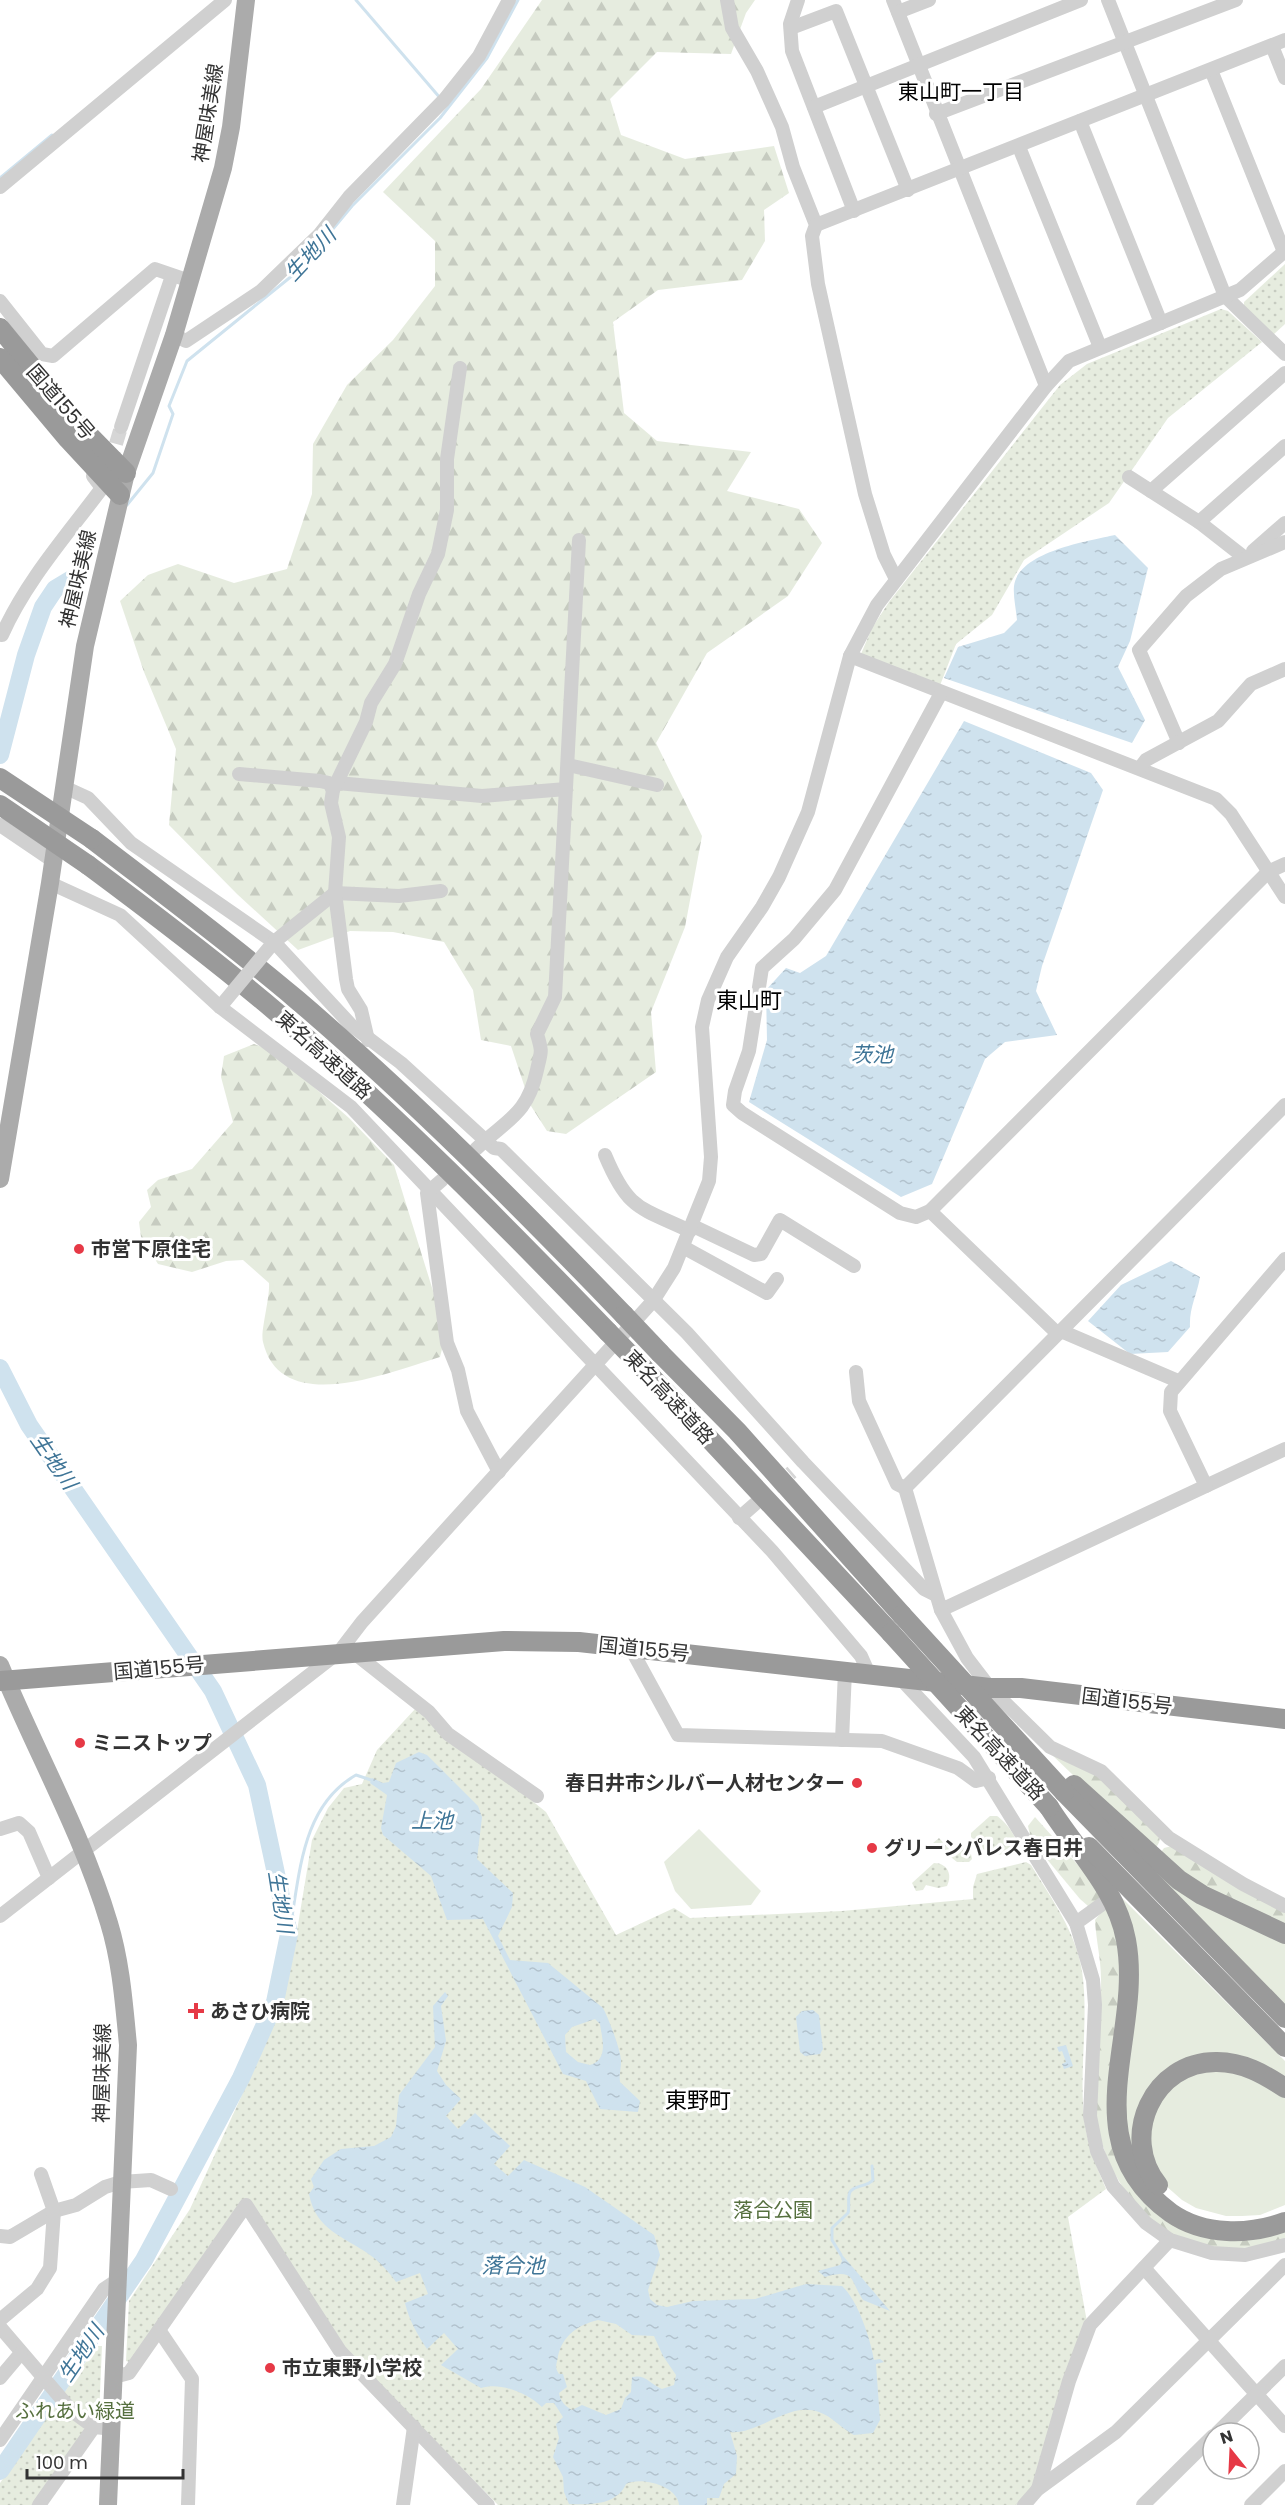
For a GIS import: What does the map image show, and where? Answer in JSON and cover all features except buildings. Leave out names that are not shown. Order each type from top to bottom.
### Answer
[{"type":"highway","name":"国道155号","points":[[0,328],[80,426],[126,473]]},
{"type":"highway","name":"国道155号","points":[[0,358],[68,439],[120,495]]},
{"type":"highway","name":"東名高速道路","points":[[0,778],[92,839],[217,934],[298,1001],[547,1234],[737,1431],[902,1615],[1285,2018]]},
{"type":"highway","name":"東名高速道路","points":[[0,806],[88,865],[204,951],[342,1071],[529,1251],[644,1369],[1049,1807],[1285,2047]]},
{"type":"highway","name":"国道155号","points":[[2,1675],[183,1666],[504,1641],[579,1642],[990,1688],[1021,1688],[1285,1719]]},
{"type":"highway","points":[[1068,1788],[1179,1880],[1202,1896],[1285,1934]]},
{"type":"highway","points":[[1049,1807],[1105,1887],[1126,1939],[1128,1989],[1115,2111],[1117,2132],[1136,2176],[1164,2208],[1179,2218],[1198,2226],[1239,2232],[1258,2231],[1285,2222]]},
{"type":"highway","points":[[1285,2088],[1270,2078],[1242,2066],[1215,2062],[1195,2064],[1165,2082],[1154,2095],[1146,2109],[1140,2135],[1141,2152],[1147,2169],[1156,2184],[1183,2208],[1219,2220],[1238,2221],[1257,2221],[1285,2212]]},
{"type":"main road","name":"神屋味美線","points":[[0,1179],[50,883],[85,646],[126,473],[174,335],[181,279],[223,168],[231,127],[246,0]]},
{"type":"main road","name":"神屋味美線","points":[[2,1675],[83,1853],[109,1922],[124,2001],[128,2045],[108,2505]]},
{"type":"street","points":[[0,188],[225,0]]},
{"type":"street","points":[[174,335],[186,341],[261,291],[320,235],[349,197],[444,100],[479,56],[509,0]]},
{"type":"street","points":[[727,0],[732,28],[757,71],[782,127],[793,167],[816,225],[812,236],[818,284],[862,482],[884,555],[896,579]]},
{"type":"street","points":[[798,0],[790,28],[792,51],[854,211]]},
{"type":"street","points":[[929,0],[895,6],[1046,386]]},
{"type":"street","points":[[814,107],[1081,0]]},
{"type":"street","points":[[1108,0],[1225,296],[1285,354]]},
{"type":"street","points":[[936,114],[1236,0]]},
{"type":"street","points":[[790,28],[836,11],[908,190]]},
{"type":"street","points":[[816,225],[1019,147],[1278,43],[1285,78]]},
{"type":"street","points":[[0,1916],[243,1728],[346,1652],[362,1622],[653,1301],[692,1229],[709,1181],[711,1157],[702,1028],[708,1000],[727,957],[762,908],[779,877],[808,812],[850,656],[877,605],[1046,386],[1069,361],[1240,290],[1284,251],[1211,70]]},
{"type":"street","points":[[1080,122],[1161,323]]},
{"type":"street","points":[[1019,147],[1100,347]]},
{"type":"street","points":[[0,301],[42,354],[53,356],[155,269],[181,279],[121,427]]},
{"type":"street","points":[[368,1040],[361,1010],[348,989],[335,893],[339,837],[331,802],[335,786],[366,722],[371,703],[394,664],[419,594],[438,554],[447,510],[447,459],[459,368]]},
{"type":"street","points":[[0,369],[102,489],[33,580],[14,608],[2,635],[0,633]]},
{"type":"street","points":[[1151,491],[1285,373]]},
{"type":"street","points":[[1199,522],[1285,446]]},
{"type":"street","points":[[1129,477],[1199,522],[1245,558]]},
{"type":"street","points":[[1245,558],[1285,523]]},
{"type":"street","points":[[480,1145],[506,1124],[528,1100],[543,1054],[537,1034],[555,997],[558,983],[579,540]]},
{"type":"street","points":[[1179,743],[1139,650],[1186,596],[1221,569],[1285,542]]},
{"type":"street","points":[[850,656],[1216,799],[1231,814],[1285,897]]},
{"type":"street","points":[[1140,768],[1146,760],[1218,721],[1251,684],[1285,669]]},
{"type":"street","points":[[940,693],[835,890],[794,939],[762,968],[749,1051],[735,1091],[733,1105],[742,1113],[900,1213],[916,1217],[930,1211],[1268,872],[1285,864]]},
{"type":"street","points":[[568,765],[657,785]]},
{"type":"street","points":[[239,774],[320,781],[335,786],[482,796],[566,789]]},
{"type":"street","points":[[64,787],[88,798],[140,850],[274,942],[351,1025],[400,1063],[480,1145],[501,1149],[640,1284],[653,1301],[687,1333],[803,1462],[924,1589],[936,1595]]},
{"type":"street","points":[[0,825],[53,861]]},
{"type":"street","points":[[50,883],[120,915],[220,1007],[351,1107],[772,1551],[861,1656],[869,1674]]},
{"type":"street","points":[[220,1007],[274,942],[335,893],[399,896],[441,891]]},
{"type":"street","points":[[905,1488],[1285,1105]]},
{"type":"street","points":[[605,1155],[619,1187],[634,1204],[754,1255],[760,1254],[780,1220],[854,1266]]},
{"type":"street","points":[[442,1180],[427,1193],[447,1343],[458,1370],[467,1411],[500,1472]]},
{"type":"street","points":[[930,1211],[1059,1332],[1179,1381]]},
{"type":"street","points":[[683,1247],[767,1293],[777,1279]]},
{"type":"street","points":[[1206,1486],[1168,1405],[1171,1392],[1285,1259]]},
{"type":"street","points":[[856,1372],[859,1401],[869,1426],[897,1484],[905,1488],[944,1620],[967,1658],[990,1688],[1050,1747],[1101,1771],[1169,1838],[1243,1884],[1285,1906]]},
{"type":"street","points":[[941,1610],[1285,1449]]},
{"type":"street","points":[[792,1472],[803,1462]]},
{"type":"street","points":[[739,1518],[755,1504]]},
{"type":"street","points":[[630,1647],[678,1735],[882,1741],[958,1768],[976,1781],[989,1778]]},
{"type":"street","points":[[346,1652],[429,1712],[448,1734],[537,1796]]},
{"type":"street","points":[[842,1740],[845,1671]]},
{"type":"street","points":[[899,1677],[974,1757],[1076,1923],[1093,1980],[1095,2004],[1089,2093],[1090,2116],[1097,2151],[1113,2186],[1146,2223],[1170,2240],[1212,2253],[1245,2255],[1285,2246]]},
{"type":"street","points":[[0,1829],[19,1823],[29,1832],[49,1878]]},
{"type":"street","points":[[1155,1854],[1169,1838]]},
{"type":"street","points":[[1076,1923],[1105,1902]]},
{"type":"street","points":[[0,2320],[37,2289],[50,2268],[54,2211],[41,2174]]},
{"type":"street","points":[[0,2236],[9,2237],[54,2211],[76,2205],[105,2187],[121,2182],[152,2180],[171,2189]]},
{"type":"street","points":[[114,2369],[129,2373],[246,2205],[340,2351],[488,2505]]},
{"type":"street","points":[[1038,2489],[1069,2381],[1090,2325],[1170,2240]]},
{"type":"street","points":[[1024,2505],[1038,2489],[1116,2432],[1285,2265]]},
{"type":"street","points":[[1144,2268],[1285,2426]]},
{"type":"street","points":[[0,2440],[47,2383],[104,2289],[116,2290]]},
{"type":"street","points":[[0,2327],[62,2400],[87,2422],[112,2428]]},
{"type":"street","points":[[159,2330],[192,2379],[188,2505]]},
{"type":"street","points":[[0,2378],[21,2353]]},
{"type":"street","points":[[1228,2421],[1285,2366]]},
{"type":"street","points":[[39,2505],[94,2427],[112,2428]]},
{"type":"street","points":[[403,2505],[414,2427]]},
{"type":"street","points":[[1143,2505],[1201,2448]]},
{"type":"street","points":[[1251,2505],[1285,2471]]},
{"type":"green space","points":[[542,0],[755,0],[746,13],[731,54],[657,52],[610,99],[621,135],[685,159],[774,146],[789,193],[764,210],[765,241],[742,280],[658,290],[613,322],[624,413],[657,441],[751,452],[727,491],[799,509],[822,543],[788,596],[707,653],[656,743],[702,836],[685,927],[651,1012],[656,1072],[566,1134],[547,1131],[531,1106],[511,1046],[481,1040],[473,990],[444,942],[393,932],[350,931],[298,950],[237,894],[169,825],[176,749],[144,672],[120,601],[148,575],[178,564],[234,583],[287,569],[312,494],[313,444],[347,385],[393,340],[435,286],[435,241],[383,192],[481,89]]},
{"type":"green space","points":[[1285,264],[1285,324],[1273,335],[1244,308],[1244,302]]},
{"type":"green space","points":[[1221,309],[1228,311],[1262,342],[1168,418],[1109,503],[1024,560],[992,615],[956,644],[939,688],[861,654],[872,628],[889,602],[1060,385],[1087,364]]},
{"type":"green space","points":[[254,1044],[273,1051],[349,1118],[394,1165],[438,1307],[444,1341],[440,1357],[394,1372],[340,1384],[314,1384],[291,1379],[274,1365],[263,1342],[269,1283],[243,1260],[226,1261],[192,1272],[158,1264],[141,1237],[139,1222],[151,1207],[147,1190],[158,1180],[192,1169],[233,1122],[221,1077],[224,1056]]},
{"type":"green space","name":"落合公園","points":[[416,1708],[546,1812],[616,1935],[674,1908],[690,1918],[842,1911],[973,1899],[973,1887],[977,1874],[1026,1862],[1031,1865],[1062,1916],[1079,1957],[1085,2007],[1083,2098],[1085,2126],[1092,2153],[1106,2189],[1068,2217],[1087,2322],[1036,2484],[1016,2505],[498,2505],[349,2353],[248,2199],[132,2363],[126,2361],[129,2301],[190,2209],[271,2031],[292,1961],[312,1840],[328,1808],[344,1788],[362,1784],[377,1750]]},
{"type":"green space","points":[[1048,1751],[1095,1772],[1159,1832],[1160,1840],[1156,1847],[1152,1851]]},
{"type":"green space","points":[[990,1816],[997,1816],[1008,1827],[1015,1837],[1017,1852],[990,1856],[971,1837],[971,1833]]},
{"type":"green space","points":[[1035,1817],[1086,1874],[1103,1899],[1097,1906],[1088,1906],[1080,1899],[1031,1840],[1028,1826]]},
{"type":"green space","points":[[699,1829],[761,1891],[751,1905],[691,1909],[675,1891],[664,1862]]},
{"type":"green space","points":[[939,1838],[950,1850],[961,1843],[971,1854],[972,1859],[969,1862],[957,1862],[937,1846],[929,1852],[927,1848]]},
{"type":"green space","points":[[1172,1846],[1285,1910],[1285,1928],[1236,1908],[1158,1856],[1164,1848]]},
{"type":"green space","points":[[934,1863],[939,1863],[948,1870],[947,1886],[938,1888],[926,1885],[923,1890],[916,1891],[912,1883]]},
{"type":"green space","points":[[1148,1867],[1200,1902],[1285,1939],[1285,2007]]},
{"type":"green space","points":[[1112,1888],[1285,2061],[1285,2082],[1180,2063],[1135,2150],[1126,2144]]},
{"type":"green space","points":[[1107,1905],[1114,1923],[1122,1968],[1108,2091],[1164,2216],[1285,2231],[1285,2240],[1255,2247],[1225,2249],[1204,2246],[1183,2239],[1164,2229],[1147,2216],[1119,2182],[1102,2142],[1095,2103],[1101,1979],[1095,1920]]},
{"type":"green space","points":[[1240,2071],[1285,2095],[1285,2205],[1260,2215],[1226,2216],[1196,2208],[1182,2200],[1157,2178],[1147,2151],[1154,2103],[1189,2072]]},
{"type":"green space","name":"ふれあい緑道","points":[[97,2346],[102,2346],[99,2417],[84,2433],[35,2505],[0,2505],[0,2483]]},
{"type":"water","points":[[1115,535],[1148,568],[1130,641],[1118,667],[1145,720],[1132,743],[944,678],[958,647],[1004,633],[1017,620],[1014,586],[1018,574],[1028,565],[1056,550]]},
{"type":"water","name":"茨池","points":[[964,721],[1091,773],[1103,790],[1042,966],[1036,991],[1057,1035],[1005,1042],[985,1059],[932,1184],[901,1197],[749,1102],[767,1040],[766,990],[786,968],[800,973],[826,956]]},
{"type":"water","points":[[1171,1261],[1200,1277],[1190,1327],[1168,1352],[1130,1354],[1088,1321],[1121,1285]]},
{"type":"water","name":"上池","points":[[419,1752],[427,1755],[478,1806],[482,1817],[477,1859],[513,1893],[512,1907],[498,1936],[510,1960],[548,1963],[603,2008],[619,2051],[620,2082],[640,2101],[638,2112],[600,2109],[586,2081],[563,2074],[483,1919],[447,1920],[431,1876],[383,1835],[381,1828],[387,1795],[370,1783],[372,1778],[383,1783],[389,1782],[396,1763]],"holes":[[[595,2019],[600,2024],[603,2048],[596,2062],[590,2065],[578,2062],[566,2052],[565,2035],[572,2027]]]},
{"type":"water","name":"落合池","points":[[445,1992],[448,1996],[441,2006],[446,2041],[437,2071],[446,2085],[461,2099],[446,2116],[458,2129],[475,2113],[510,2146],[494,2164],[508,2176],[524,2160],[585,2187],[654,2235],[660,2255],[648,2290],[650,2299],[657,2305],[667,2307],[693,2301],[755,2299],[806,2284],[842,2286],[848,2292],[858,2311],[867,2332],[874,2360],[880,2359],[884,2362],[876,2364],[880,2420],[873,2433],[854,2435],[819,2412],[796,2411],[752,2429],[730,2432],[737,2456],[736,2474],[724,2484],[719,2498],[707,2498],[707,2505],[679,2505],[677,2498],[666,2488],[640,2481],[626,2484],[622,2491],[610,2500],[569,2504],[564,2492],[563,2477],[553,2457],[559,2438],[556,2424],[563,2417],[554,2403],[546,2403],[542,2407],[529,2397],[513,2390],[497,2386],[481,2388],[441,2365],[458,2349],[444,2333],[427,2349],[414,2327],[405,2303],[428,2294],[420,2273],[396,2282],[374,2258],[325,2225],[318,2216],[309,2194],[314,2187],[311,2179],[324,2160],[341,2149],[374,2146],[391,2137],[396,2126],[399,2095],[435,2047],[433,2006]],"holes":[[[598,2320],[616,2324],[632,2335],[654,2336],[663,2356],[676,2375],[674,2385],[662,2389],[644,2378],[632,2377],[631,2392],[625,2398],[621,2409],[606,2415],[582,2405],[572,2410],[563,2403],[559,2393],[567,2387],[563,2374],[559,2374],[556,2367],[560,2349],[572,2332],[591,2322]]]},
{"type":"water","points":[[813,2010],[819,2015],[823,2049],[820,2054],[805,2056],[800,2052],[796,2017],[802,2011]]},
{"type":"water","points":[[1066,2045],[1073,2066],[1064,2069],[1062,2064],[1066,2062],[1062,2051],[1059,2052],[1057,2047]]},
{"type":"water","points":[[839,2252],[890,2311],[863,2300],[847,2275],[825,2277],[818,2271],[840,2265],[842,2261]]},
{"type":"waterway","points":[[356,0],[441,99]]},
{"type":"waterway","name":"生地川","points":[[127,505],[153,473],[173,414],[169,406],[187,361],[298,271],[352,206],[440,118],[487,58],[518,0]]},
{"type":"waterway","points":[[0,178],[52,135]]},
{"type":"waterway","name":"生地川","points":[[0,755],[26,655],[43,607],[55,589],[70,580]]},
{"type":"waterway","name":"生地川","points":[[0,1368],[29,1425],[213,1691],[257,1785],[289,1934],[275,2002],[241,2078],[144,2260],[0,2471]]},
{"type":"waterway","points":[[289,1934],[300,1867],[313,1824],[323,1805],[337,1789],[356,1775],[371,1780]]},
{"type":"waterway","points":[[841,2255],[832,2240],[832,2228],[848,2213],[850,2192],[873,2180],[872,2166]]},
{"type":"tunnel","points":[[110,464],[121,427]]},
{"type":"tunnel","points":[[758,1501],[792,1472]]},
{"type":"place","name":"市営下原住宅","points":[[79,1249]]},
{"type":"place","name":"ミニストップ","points":[[80,1743]]},
{"type":"place","name":"春日井市シルバー人材センター","points":[[857,1783]]},
{"type":"place","name":"グリーンパレス春日井","points":[[872,1848]]},
{"type":"place","name":"あさひ病院","points":[[196,2011]]},
{"type":"place","name":"市立東野小学校","points":[[270,2368]]},
{"type":"district","name":"東山町一丁目","points":[[961,91]]},
{"type":"district","name":"東山町","points":[[749,1000]]},
{"type":"district","name":"東野町","points":[[698,2100]]}]
